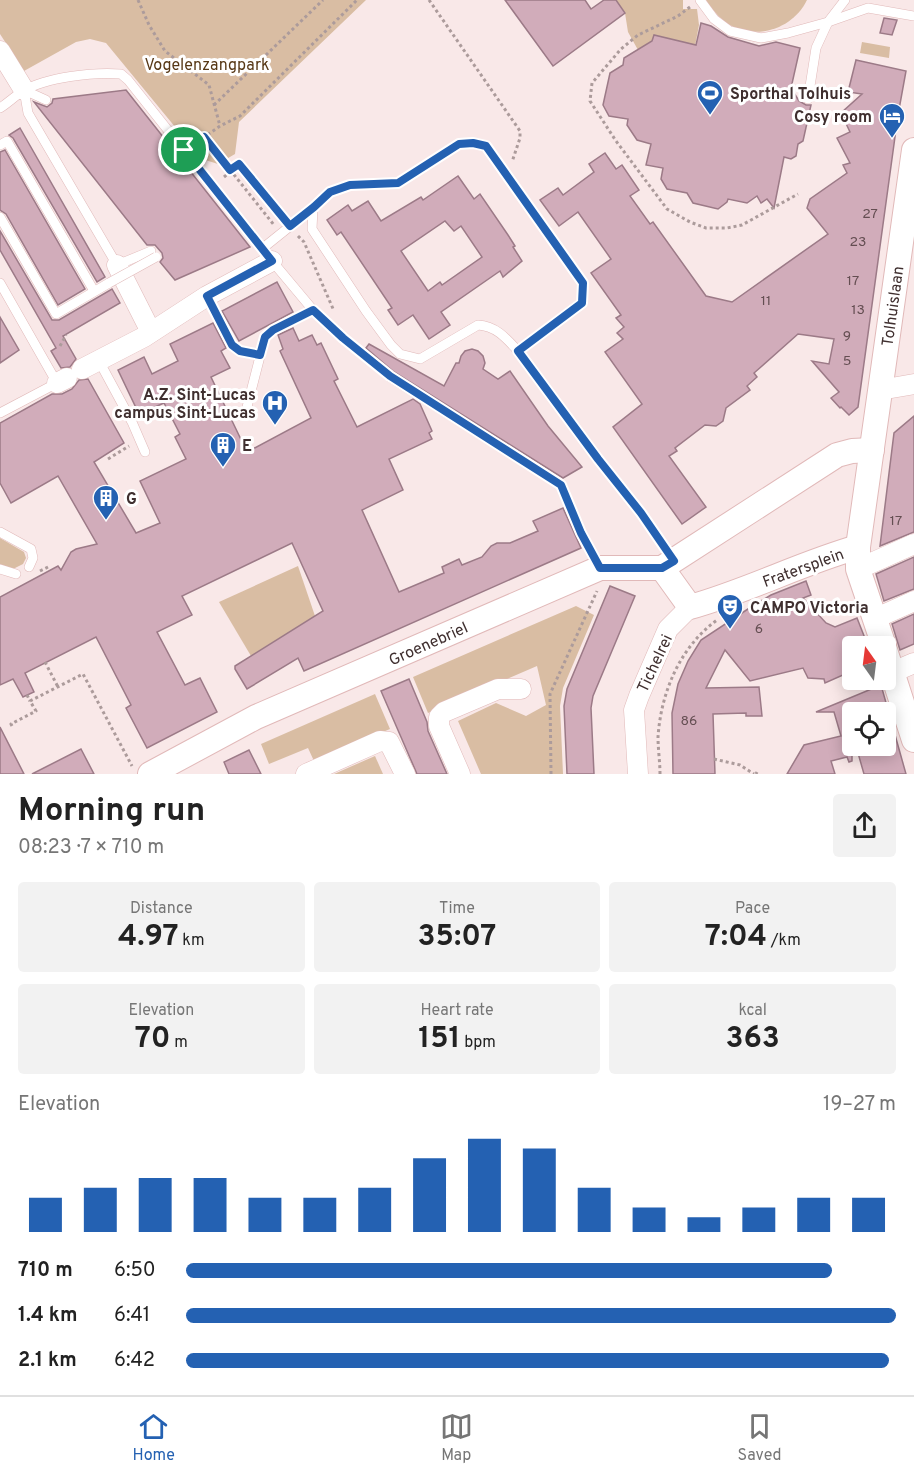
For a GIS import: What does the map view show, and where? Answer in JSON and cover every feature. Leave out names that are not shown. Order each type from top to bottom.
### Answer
[{"type":"street","points":[[0,51],[24,90]]},
{"type":"street","name":"Tolhuislaan","points":[[880,390],[914,150]]},
{"type":"street","points":[[76,373],[152,332],[267,255]]},
{"type":"street","points":[[113,274],[152,332]]},
{"type":"street","points":[[880,390],[914,384]]},
{"type":"street","name":"Fratersplein","points":[[690,607],[724,597],[830,555],[858,558],[880,390]]},
{"type":"street","points":[[690,607],[668,565],[837,455],[852,451],[872,450]]},
{"type":"street","points":[[883,636],[874,619],[858,558],[914,544]]},
{"type":"street","name":"Groenebriel","points":[[150,774],[256,717],[604,568],[668,565]]},
{"type":"street","points":[[874,619],[914,601]]},
{"type":"street","name":"Tichelrei","points":[[638,774],[634,711],[668,629],[690,607]]},
{"type":"street","points":[[896,665],[910,714],[914,740]]},
{"type":"street","points":[[460,774],[439,726],[439,717],[444,712],[498,689],[520,689]]},
{"type":"street","points":[[306,774],[380,741],[389,742],[405,774]]},
{"type":"street","points":[[180,774],[201,747]]},
{"type":"lane","points":[[700,0],[714,19],[730,30],[761,38],[828,22],[868,8],[914,16]]},
{"type":"lane","points":[[808,99],[816,48],[828,22],[845,0]]},
{"type":"lane","points":[[0,108],[24,90],[63,78],[121,74],[184,150],[224,206],[313,310],[390,376],[561,485],[581,533],[604,568]]},
{"type":"lane","points":[[24,90],[46,100]]},
{"type":"lane","points":[[24,90],[28,113],[113,274]]},
{"type":"lane","points":[[0,145],[7,141],[94,291]]},
{"type":"lane","points":[[267,255],[280,233],[330,192],[350,185],[398,183],[459,144],[473,143],[486,146],[583,283],[582,303],[518,351]]},
{"type":"lane","points":[[314,207],[312,229],[366,311],[400,354],[420,359],[478,325],[488,326],[504,335],[641,513],[668,565]]},
{"type":"lane","points":[[0,217],[56,314],[94,291],[113,274],[154,254],[113,274]]},
{"type":"lane","points":[[0,283],[76,373],[132,422],[145,452]]},
{"type":"lane","points":[[207,296],[232,345],[240,351],[260,355]]},
{"type":"lane","points":[[247,407],[265,337],[273,330],[313,310]]},
{"type":"lane","points":[[0,413],[76,373]]},
{"type":"lane","points":[[0,532],[31,549],[33,558],[29,567]]},
{"type":"lane","points":[[0,569],[16,574]]},
{"type":"path","points":[[138,0],[149,25],[165,51],[209,86],[220,126]]},
{"type":"path","points":[[214,105],[323,0]]},
{"type":"path","points":[[184,150],[220,126],[240,116],[357,0]]},
{"type":"path","points":[[429,0],[520,131],[520,138],[507,175]]},
{"type":"path","points":[[691,5],[678,16],[638,35],[621,49],[592,84],[590,101],[616,141],[667,209],[690,222],[706,228],[742,225],[798,194]]},
{"type":"path","points":[[204,137],[280,233]]},
{"type":"path","points":[[224,177],[239,164],[304,242],[335,313]]},
{"type":"path","points":[[60,346],[66,334]]},
{"type":"path","points":[[108,459],[133,444]]},
{"type":"path","points":[[551,774],[549,693],[604,568]]},
{"type":"path","points":[[660,774],[658,737],[664,698],[681,657],[702,631],[723,616]]},
{"type":"path","points":[[45,662],[58,687]]},
{"type":"path","points":[[30,701],[83,674],[136,774]]},
{"type":"path","points":[[12,726],[36,711],[27,695]]},
{"type":"path","points":[[714,759],[740,765],[756,773]]},
{"type":"green space","name":"Vogelenzangpark","points":[[0,0],[366,0],[239,122],[235,154],[218,164],[199,158],[190,143],[106,43],[90,39],[76,42],[24,71],[0,34]]},
{"type":"green space","points":[[616,0],[683,0],[683,9],[697,9],[699,25],[695,46],[656,38],[638,50],[628,32],[625,13]]},
{"type":"green space","points":[[706,0],[807,0],[801,10],[783,25],[762,32],[750,32],[721,19]]},
{"type":"green space","points":[[862,42],[890,47],[889,58],[860,53]]},
{"type":"green space","points":[[0,538],[24,552],[26,558],[23,564],[13,569],[0,565]]},
{"type":"green space","points":[[298,566],[315,616],[251,656],[219,602]]},
{"type":"green space","points":[[576,606],[594,615],[563,688],[560,706],[563,774],[481,774],[458,721],[496,703],[526,716],[546,705],[537,666],[428,713],[413,677]]},
{"type":"green space","points":[[375,694],[390,729],[314,761],[308,748],[269,764],[261,744]]},
{"type":"green space","points":[[375,756],[383,774],[334,774]]},
{"type":"building","points":[[505,0],[585,0],[591,9],[604,0],[616,0],[625,13],[553,66]]},
{"type":"building","points":[[884,18],[897,20],[892,35],[880,33]]},
{"type":"building","name":"Sporthal Tolhuis","points":[[701,23],[711,26],[728,37],[759,46],[776,42],[800,48],[791,88],[799,101],[811,105],[803,141],[798,144],[796,156],[791,159],[784,157],[774,208],[767,199],[761,203],[757,196],[747,203],[728,199],[718,209],[693,203],[687,193],[667,189],[661,179],[663,168],[646,165],[651,144],[637,140],[627,125],[628,119],[609,116],[603,105],[610,73],[623,65],[624,58],[652,41],[654,35],[696,45]]},
{"type":"building","points":[[856,60],[906,71],[858,407],[849,415],[840,408],[831,398],[839,392],[812,361],[829,364],[834,339],[798,334],[754,373],[757,377],[747,386],[750,390],[726,408],[723,421],[716,426],[705,425],[675,448],[677,451],[669,456],[706,507],[682,524],[613,427],[642,404],[605,352],[623,339],[617,333],[624,327],[616,318],[621,315],[591,273],[611,259],[578,212],[559,226],[540,200],[558,188],[563,195],[594,172],[589,164],[605,153],[616,169],[622,165],[639,190],[630,196],[650,224],[653,222],[706,296],[732,302],[828,234],[807,208],[810,199],[847,173],[843,165],[850,163],[837,138],[850,132],[841,113],[862,94],[848,92]]},
{"type":"building","points":[[126,90],[250,247],[175,280],[160,262],[163,258],[162,253],[155,245],[147,245],[34,102],[47,107],[53,99]]},
{"type":"building","points":[[20,128],[105,277],[97,282],[13,138],[9,135]]},
{"type":"building","points":[[5,150],[85,289],[58,305],[6,214],[0,210],[0,152]]},
{"type":"building","points":[[458,176],[474,199],[480,194],[515,246],[513,247],[522,261],[503,277],[500,271],[441,312],[450,325],[429,339],[413,315],[398,325],[388,310],[392,308],[341,232],[337,235],[327,220],[348,205],[352,211],[368,201],[381,221],[421,197],[423,200]],"holes":[[[445,221],[454,231],[461,226],[482,257],[442,285],[440,282],[428,291],[401,251]]]},
{"type":"building","points":[[0,231],[52,320],[59,320],[112,289],[120,303],[63,336],[76,359],[70,367],[61,368],[51,351],[56,348],[0,250]]},
{"type":"building","points":[[277,282],[293,312],[239,341],[222,311]]},
{"type":"building","points":[[0,317],[19,350],[0,363]]},
{"type":"building","points":[[213,323],[226,348],[221,351],[230,368],[211,377],[247,452],[311,418],[280,351],[283,349],[278,335],[293,328],[299,341],[312,335],[317,345],[321,343],[338,379],[334,381],[357,427],[413,399],[420,404],[432,431],[429,433],[432,439],[389,459],[403,490],[362,510],[399,592],[444,573],[442,567],[459,559],[462,565],[482,557],[491,546],[497,543],[510,543],[538,531],[533,521],[563,508],[581,548],[304,671],[298,658],[247,689],[235,666],[323,611],[292,543],[182,596],[192,615],[157,632],[185,685],[200,678],[217,712],[147,748],[126,708],[131,705],[96,637],[25,673],[34,692],[23,697],[13,679],[0,685],[0,597],[58,566],[61,570],[71,552],[76,549],[97,544],[58,476],[11,503],[0,483],[0,423],[52,394],[62,394],[72,389],[79,380],[88,379],[124,443],[94,462],[136,533],[160,523],[140,481],[186,459],[175,437],[180,434],[164,403],[139,414],[118,370],[144,357],[152,374],[178,361],[170,344]]},
{"type":"building","points":[[369,344],[444,386],[465,351],[472,349],[478,351],[485,363],[483,369],[498,379],[510,371],[548,426],[582,467],[563,478],[394,372],[366,348]]},
{"type":"building","points":[[914,416],[914,532],[880,546],[894,433]]},
{"type":"building","points":[[914,557],[914,589],[884,601],[876,574]]},
{"type":"building","points":[[806,581],[811,595],[803,598],[826,623],[835,627],[857,618],[864,636],[842,636],[842,675],[825,683],[824,679],[808,678],[803,668],[750,681],[725,650],[706,688],[759,687],[762,716],[746,716],[746,713],[713,714],[715,774],[673,774],[672,713],[678,684],[688,661],[701,640],[771,595]]},
{"type":"building","points":[[610,586],[635,596],[593,696],[591,708],[594,774],[567,774],[564,706],[567,689]]},
{"type":"building","points":[[914,614],[914,644],[900,650],[892,624]]},
{"type":"building","points":[[409,679],[447,774],[417,774],[381,691]]},
{"type":"building","points":[[869,690],[882,690],[886,702],[842,702],[842,756],[852,756],[852,761],[849,762],[847,757],[831,761],[835,774],[787,774],[804,745],[841,736],[834,712],[816,712]]},
{"type":"building","points":[[0,727],[24,774],[0,774]]},
{"type":"building","points":[[896,738],[906,774],[864,774],[859,756],[896,756]]},
{"type":"building","points":[[81,749],[94,774],[32,774]]},
{"type":"building","points":[[249,750],[261,774],[229,774],[224,762]]},
{"type":"place","name":"Sporthal Tolhuis","points":[[710,116]]},
{"type":"place","name":"Cosy room","points":[[892,139]]},
{"type":"place","name":"A.Z. Sint-Lucas campus Sint-Lucas","points":[[275,426]]},
{"type":"place","name":"E","points":[[223,468]]},
{"type":"place","name":"G","points":[[106,521]]},
{"type":"place","name":"CAMPO Victoria","points":[[730,630]]},
{"type":"route","points":[[204,137],[230,170],[239,164],[290,226],[330,192],[350,185],[398,183],[459,144],[473,143],[486,146],[583,283],[582,303],[518,351],[641,513],[674,561],[662,568],[600,568],[581,533],[561,485],[390,376],[313,310],[273,330],[265,337],[260,355],[240,351],[232,345],[207,296],[272,261],[184,150],[204,137]]}]
